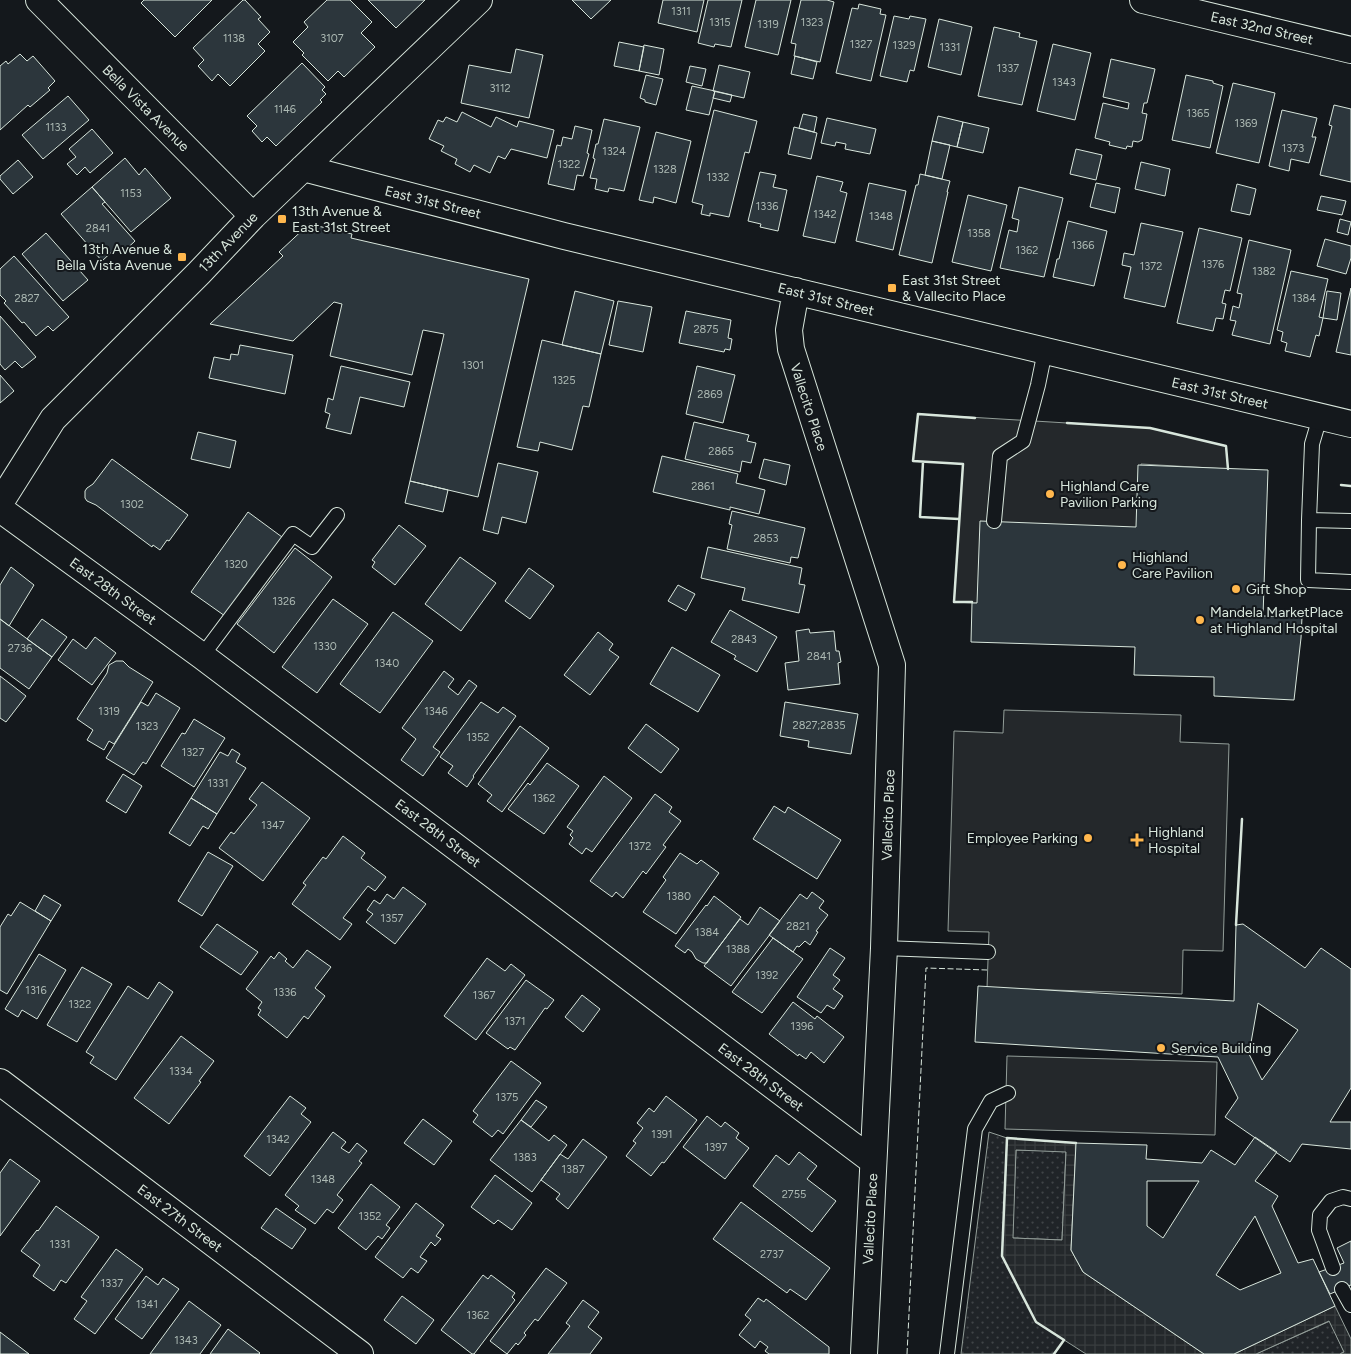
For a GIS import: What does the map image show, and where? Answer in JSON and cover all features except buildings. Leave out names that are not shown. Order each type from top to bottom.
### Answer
[{"type":"street","name":"Bella Vista Avenue","points":[[39,0],[253,216]]},
{"type":"street","name":"13th Avenue","points":[[0,504],[53,420],[253,216],[479,0]]},
{"type":"street","name":"East 32nd Street","points":[[1143,0],[1351,50]]},
{"type":"street","name":"East 31st Street","points":[[303,168],[564,236],[1351,424]]},
{"type":"street","name":"Vallecito Place","points":[[796,291],[788,330],[791,349],[892,665],[884,948],[864,1354]]},
{"type":"street","name":"East 28th Street","points":[[0,509],[202,656],[873,1161]]},
{"type":"street","name":"East 27th Street","points":[[0,1082],[360,1354]]},
{"type":"lane","points":[[994,521],[1000,456],[1023,441],[1045,351]]},
{"type":"lane","points":[[1320,416],[1312,444],[1308,580],[1351,582]]},
{"type":"lane","points":[[202,656],[294,534],[312,547],[337,515]]},
{"type":"lane","points":[[1309,520],[1351,522]]},
{"type":"lane","points":[[884,948],[988,952]]},
{"type":"lane","points":[[947,1354],[975,1129],[991,1101],[1008,1093]]},
{"type":"lane","points":[[1334,1268],[1319,1230],[1320,1215],[1331,1201],[1343,1197],[1351,1199]]},
{"type":"lane","points":[[1342,1289],[1351,1305]]},
{"type":"shaded area","name":"Highland Care Pavilion Parking","points":[[918,414],[1150,428],[1226,446],[1228,469],[1141,464],[1133,611],[954,602],[963,464],[913,461]]},
{"type":"shaded area","name":"Employee Parking","points":[[1004,710],[1181,715],[1180,742],[1229,744],[1223,951],[1183,950],[1182,994],[987,988],[989,932],[948,931],[954,731],[1003,733]]},
{"type":"shaded area","points":[[1007,1056],[1217,1062],[1215,1135],[1005,1129]]},
{"type":"shaded area","points":[[989,1132],[1007,1138],[1002,1256],[1036,1322],[1064,1340],[1054,1354],[961,1354]]},
{"type":"shaded area","points":[[1007,1138],[1076,1143],[1071,1250],[1083,1272],[1204,1354],[1086,1354],[1036,1322],[1002,1256]],"holes":[[[1016,1150],[1066,1152],[1062,1240],[1013,1238]]]},
{"type":"shaded area","points":[[1016,1150],[1066,1151],[1062,1240],[1012,1238]]},
{"type":"shaded area","points":[[1335,1306],[1351,1339],[1351,1354],[1340,1354],[1344,1352],[1329,1321],[1256,1354],[1234,1354]]},
{"type":"shaded area","points":[[1330,1321],[1344,1352],[1340,1354],[1256,1354]]},
{"type":"fence","points":[[907,1354],[926,968],[987,970]]},
{"type":"wall","points":[[972,602],[954,602],[963,464],[913,461],[918,414],[975,418]]},
{"type":"wall","points":[[1067,423],[1150,428],[1226,446],[1228,469]]},
{"type":"wall","points":[[923,462],[920,517],[959,519]]},
{"type":"wall","points":[[1341,485],[1351,486]]},
{"type":"wall","points":[[1236,925],[1242,819]]},
{"type":"wall","points":[[1054,1354],[1064,1340],[1036,1322],[1002,1256],[1007,1138],[1076,1143]]},
{"type":"place","name":"13th Avenue & East 31st Street","points":[[282,219]]},
{"type":"place","name":"13th Avenue & Bella Vista Avenue","points":[[182,257]]},
{"type":"place","name":"East 31st Street & Vallecito Place","points":[[892,288]]},
{"type":"place","name":"Highland Care Pavilion Parking","points":[[1050,494]]},
{"type":"place","name":"Highland Care Pavilion","points":[[1122,565]]},
{"type":"place","name":"Gift Shop","points":[[1236,589]]},
{"type":"place","name":"Mandela MarketPlace at Highland Hospital","points":[[1200,620]]},
{"type":"place","name":"Employee Parking","points":[[1088,838]]},
{"type":"place","name":"Highland Hospital","points":[[1137,840]]},
{"type":"place","name":"Service Building","points":[[1161,1048]]}]
